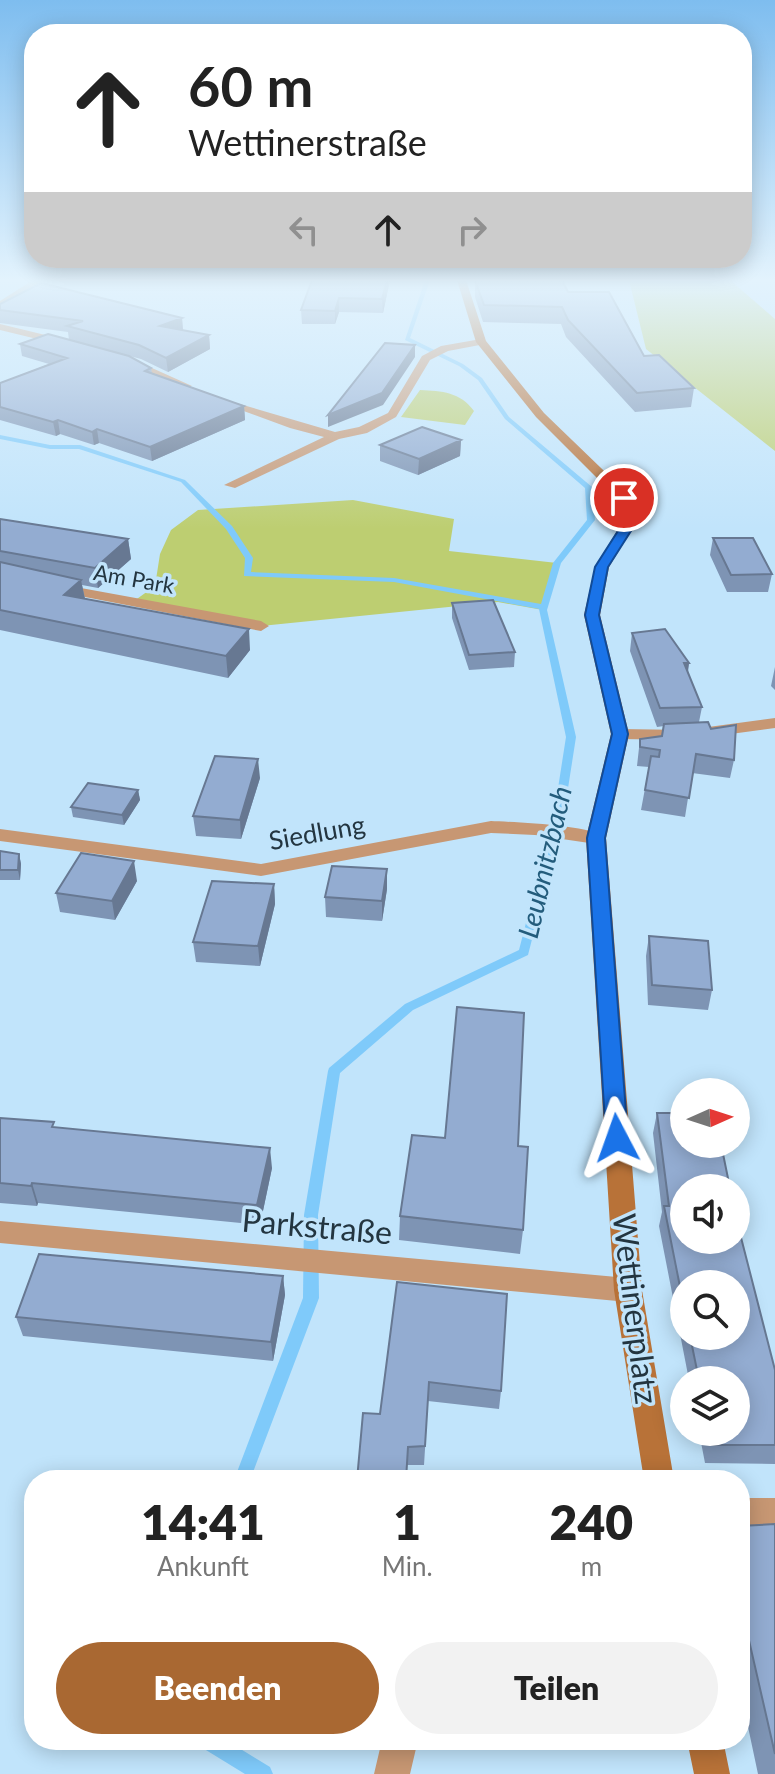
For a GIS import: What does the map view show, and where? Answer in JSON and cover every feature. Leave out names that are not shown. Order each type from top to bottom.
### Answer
[{"type":"street","points":[[131,363],[198,390]]},
{"type":"street","points":[[230,485],[335,436],[363,430],[392,415],[425,363]]},
{"type":"street","points":[[498,363],[540,415],[624,498],[629,523],[602,567],[592,615],[620,734],[686,735],[775,723]]},
{"type":"street","points":[[211,396],[294,426],[335,436]]},
{"type":"street","name":"Am Park","points":[[45,585],[261,626]]},
{"type":"street","name":"Wettinerplatz","points":[[620,734],[596,838],[628,1290],[657,1470]]},
{"type":"street","name":"Siedlung","points":[[0,835],[261,870],[491,827],[535,829],[596,838]]},
{"type":"street","name":"Parkstraße","points":[[0,1232],[628,1290]]},
{"type":"street","points":[[750,1514],[775,1514]]},
{"type":"street","points":[[392,1774],[398,1750]]},
{"type":"street","points":[[707,1750],[712,1774]]},
{"type":"green space","points":[[663,363],[775,363],[775,451]]},
{"type":"green space","points":[[420,390],[457,396],[474,411],[465,425],[401,417]]},
{"type":"green space","points":[[353,500],[454,519],[449,551],[557,563],[543,610],[498,602],[261,626],[134,601],[155,586],[160,554],[171,530],[198,510]]},
{"type":"building","points":[[54,363],[141,363],[151,368],[145,371],[244,406],[150,447],[97,429],[92,432],[58,420],[53,422],[0,407],[0,383]]},
{"type":"building","points":[[369,363],[403,363],[382,393],[328,415]]},
{"type":"building","points":[[608,363],[667,363],[694,388],[637,393]]},
{"type":"building","points":[[422,427],[461,440],[419,459],[380,445]]},
{"type":"building","points":[[0,519],[128,539],[95,568],[0,551]]},
{"type":"building","points":[[713,538],[753,538],[772,574],[731,575]]},
{"type":"building","points":[[0,562],[81,580],[64,595],[249,629],[226,656],[0,610]]},
{"type":"building","points":[[493,600],[515,652],[469,655],[452,603]]},
{"type":"building","points":[[665,629],[689,663],[684,663],[702,707],[660,708],[632,633]]},
{"type":"building","points":[[708,722],[711,729],[736,725],[734,760],[696,754],[689,798],[645,790],[651,756],[659,757],[660,750],[640,747],[640,739],[662,736],[664,724]]},
{"type":"building","points":[[215,756],[258,759],[240,820],[193,816]]},
{"type":"building","points":[[88,783],[138,790],[122,815],[71,807]]},
{"type":"building","points":[[0,851],[19,854],[18,870],[0,870]]},
{"type":"building","points":[[81,853],[134,861],[112,901],[56,893]]},
{"type":"building","points":[[332,866],[387,869],[382,901],[325,897]]},
{"type":"building","points":[[212,881],[274,884],[258,946],[193,942]]},
{"type":"building","points":[[649,936],[708,941],[712,990],[652,985]]},
{"type":"building","points":[[457,1007],[524,1013],[518,1146],[528,1147],[523,1230],[400,1216],[412,1135],[445,1138]]},
{"type":"building","points":[[657,1113],[670,1113],[670,1158],[724,1158],[727,1174],[670,1174],[670,1236],[664,1206],[669,1206]]},
{"type":"building","points":[[0,1118],[54,1122],[52,1127],[270,1148],[257,1205],[32,1183],[31,1186],[0,1183]]},
{"type":"building","points":[[39,1254],[283,1276],[271,1342],[16,1317]]},
{"type":"building","points":[[674,1254],[745,1254],[749,1270],[677,1270]]},
{"type":"building","points":[[750,1273],[775,1370],[775,1445],[750,1445],[750,1366],[696,1366],[693,1350],[750,1350]]},
{"type":"building","points":[[397,1282],[507,1294],[501,1391],[429,1382],[425,1446],[408,1447],[407,1470],[358,1470],[363,1413],[380,1414]]},
{"type":"building","points":[[775,1524],[775,1754],[750,1645],[750,1525]]},
{"type":"waterway","name":"Leubnitzbach","points":[[456,363],[480,379],[507,418],[588,487],[591,520],[557,563],[544,607]]},
{"type":"waterway","points":[[0,437],[50,447],[80,447],[183,481],[229,528],[249,558],[247,574],[394,580],[544,607]]},
{"type":"waterway","name":"Leubnitzbach","points":[[246,1470],[311,1298],[311,1215],[334,1071],[409,1007],[524,952],[559,814],[571,737],[544,607]]},
{"type":"waterway","name":"Leubnitzbach","points":[[224,1750],[263,1774]]},
{"type":"route","points":[[617,1138],[596,838],[620,734],[592,615],[602,567],[629,523],[624,498]]}]
